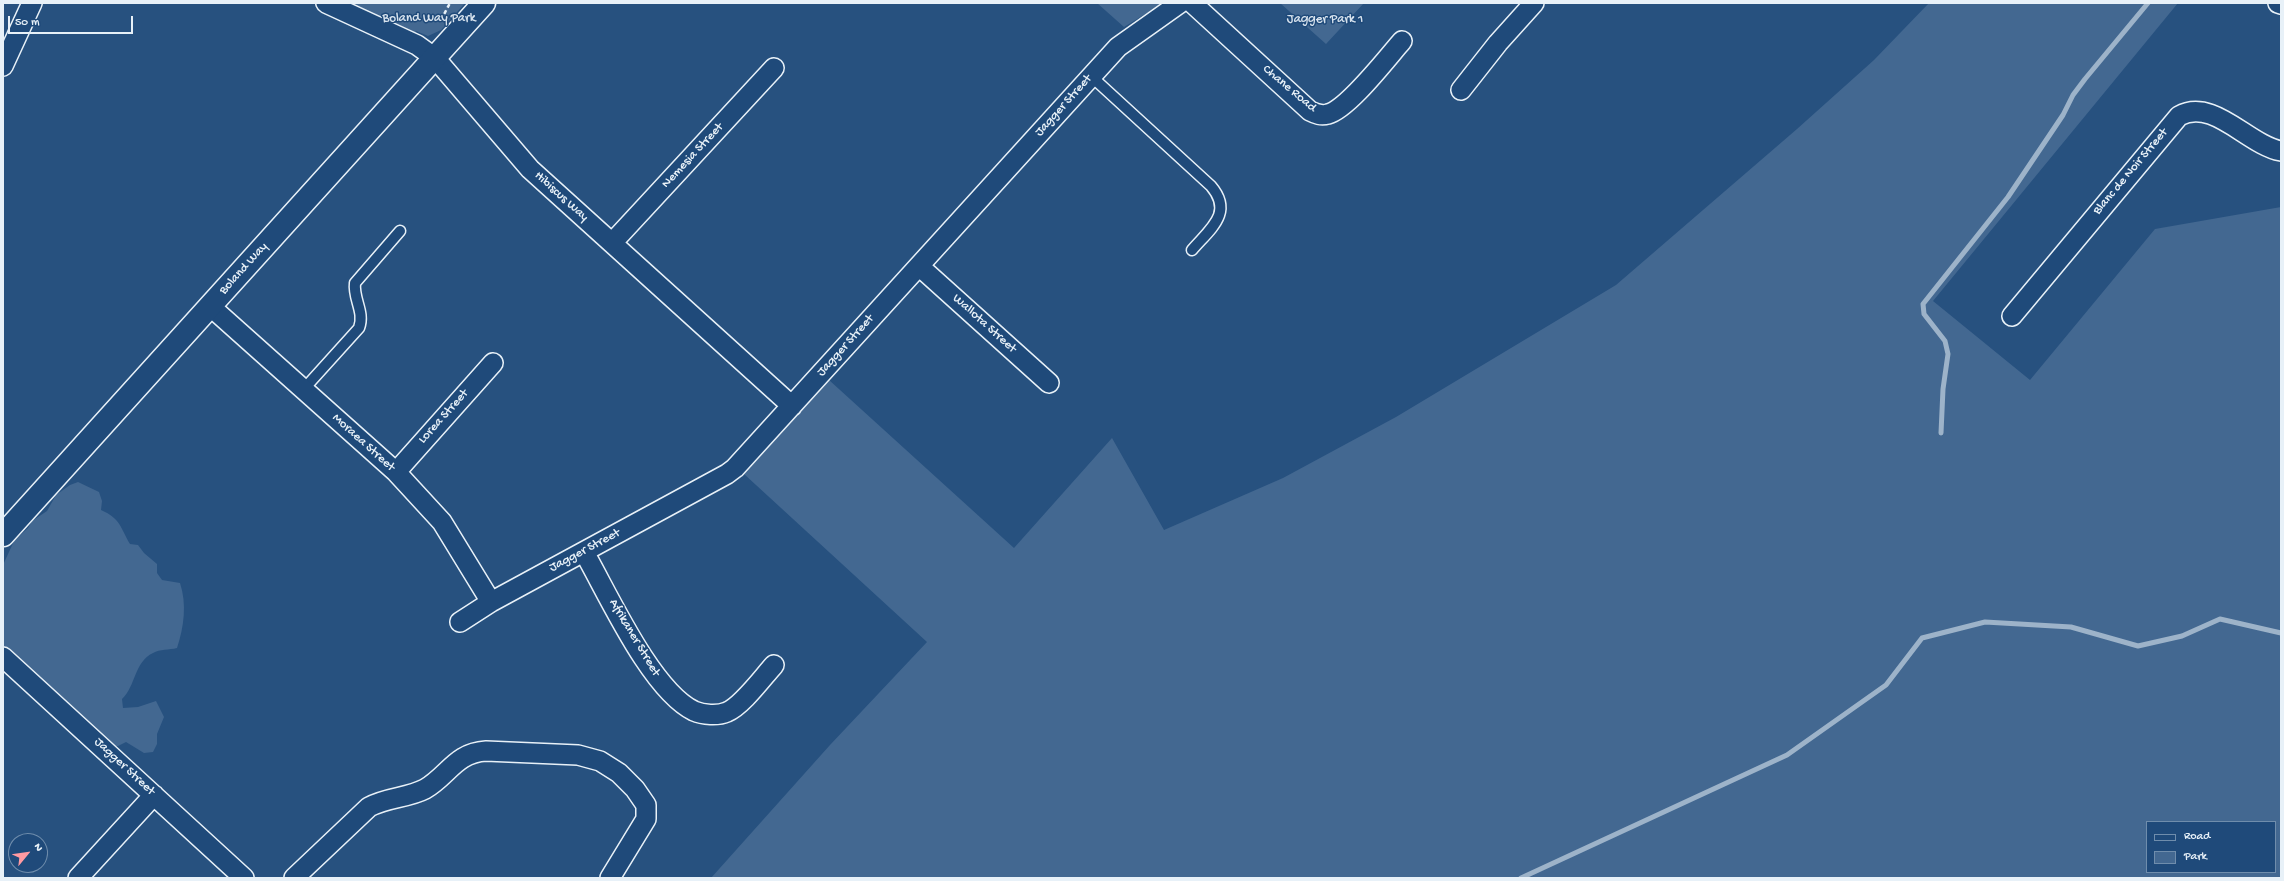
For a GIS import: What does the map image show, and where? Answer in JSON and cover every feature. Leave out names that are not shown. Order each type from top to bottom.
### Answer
[{"type":"street","points":[[3,66],[32,3]]},
{"type":"street","name":"Hibiscus Way","points":[[326,3],[417,45],[435,58],[515,154],[792,406]]},
{"type":"street","name":"Boland Way","points":[[3,535],[484,3]]},
{"type":"street","name":"Jagger Street","points":[[460,622],[491,602],[727,474],[792,406],[1118,47],[1180,3]]},
{"type":"street","name":"Chane Road","points":[[1192,3],[1310,111],[1316,114],[1329,114],[1347,102],[1402,41]]},
{"type":"street","points":[[1462,90],[1498,43],[1534,3]]},
{"type":"street","name":"Nemesia Street","points":[[612,243],[774,68]]},
{"type":"street","name":"Blanc de Noir Street","points":[[2012,316],[2179,116],[2192,110],[2209,113],[2266,146],[2281,151]]},
{"type":"street","name":"Wallota Street","points":[[919,266],[1049,383]]},
{"type":"street","name":"Moraea Street","points":[[210,306],[396,472],[442,522],[491,602]]},
{"type":"street","name":"Lorea Street","points":[[396,472],[493,363]]},
{"type":"street","name":"Afrikaner Street","points":[[584,552],[644,658],[674,695],[695,711],[711,715],[727,712],[737,705],[774,665]]},
{"type":"street","name":"Jagger Street","points":[[3,656],[244,878]]},
{"type":"street","points":[[294,878],[369,807],[380,801],[424,789],[460,759],[473,752],[578,755],[600,761],[624,779],[646,805],[646,819],[610,878]]},
{"type":"street","points":[[78,878],[154,795]]},
{"type":"lane","points":[[1091,76],[1211,186],[1220,198],[1222,207],[1216,222],[1192,250]]},
{"type":"lane","points":[[303,390],[359,328],[362,318],[355,283],[400,231]]},
{"type":"green space","name":"Boland Way Park","points":[[344,3],[465,3],[441,30],[428,36],[416,31],[414,35]]},
{"type":"green space","points":[[1097,3],[1159,3],[1160,5],[1124,27]]},
{"type":"green space","name":"Jagger Park 1","points":[[1280,3],[1364,3],[1326,44]]},
{"type":"green space","points":[[1929,3],[2178,3],[1933,301],[2030,380],[2155,229],[2281,207],[2281,878],[711,878],[830,745],[927,642],[744,474],[829,380],[1014,548],[1112,438],[1164,530],[1283,478],[1396,417],[1616,285],[1797,129],[1874,60]]},
{"type":"green space","points":[[78,482],[99,492],[102,501],[101,510],[108,513],[116,520],[130,544],[138,545],[144,553],[157,564],[157,573],[162,580],[180,583],[184,616],[177,648],[159,651],[147,657],[142,662],[127,694],[122,699],[123,708],[138,707],[156,701],[164,717],[157,734],[157,744],[153,752],[144,753],[126,742],[118,746],[109,746],[106,738],[100,732],[70,713],[59,695],[44,686],[3,652],[3,565],[14,541],[28,528],[32,521],[47,511],[56,495],[70,485]]},
{"type":"waterway","points":[[1941,433],[1943,389],[1948,354],[1945,341],[1924,314],[1923,304],[2008,197],[2063,115],[2073,95],[2148,3]]},
{"type":"waterway","points":[[1521,878],[1787,755],[1886,685],[1922,638],[1985,622],[2071,627],[2138,646],[2182,636],[2220,619],[2281,633]]}]
